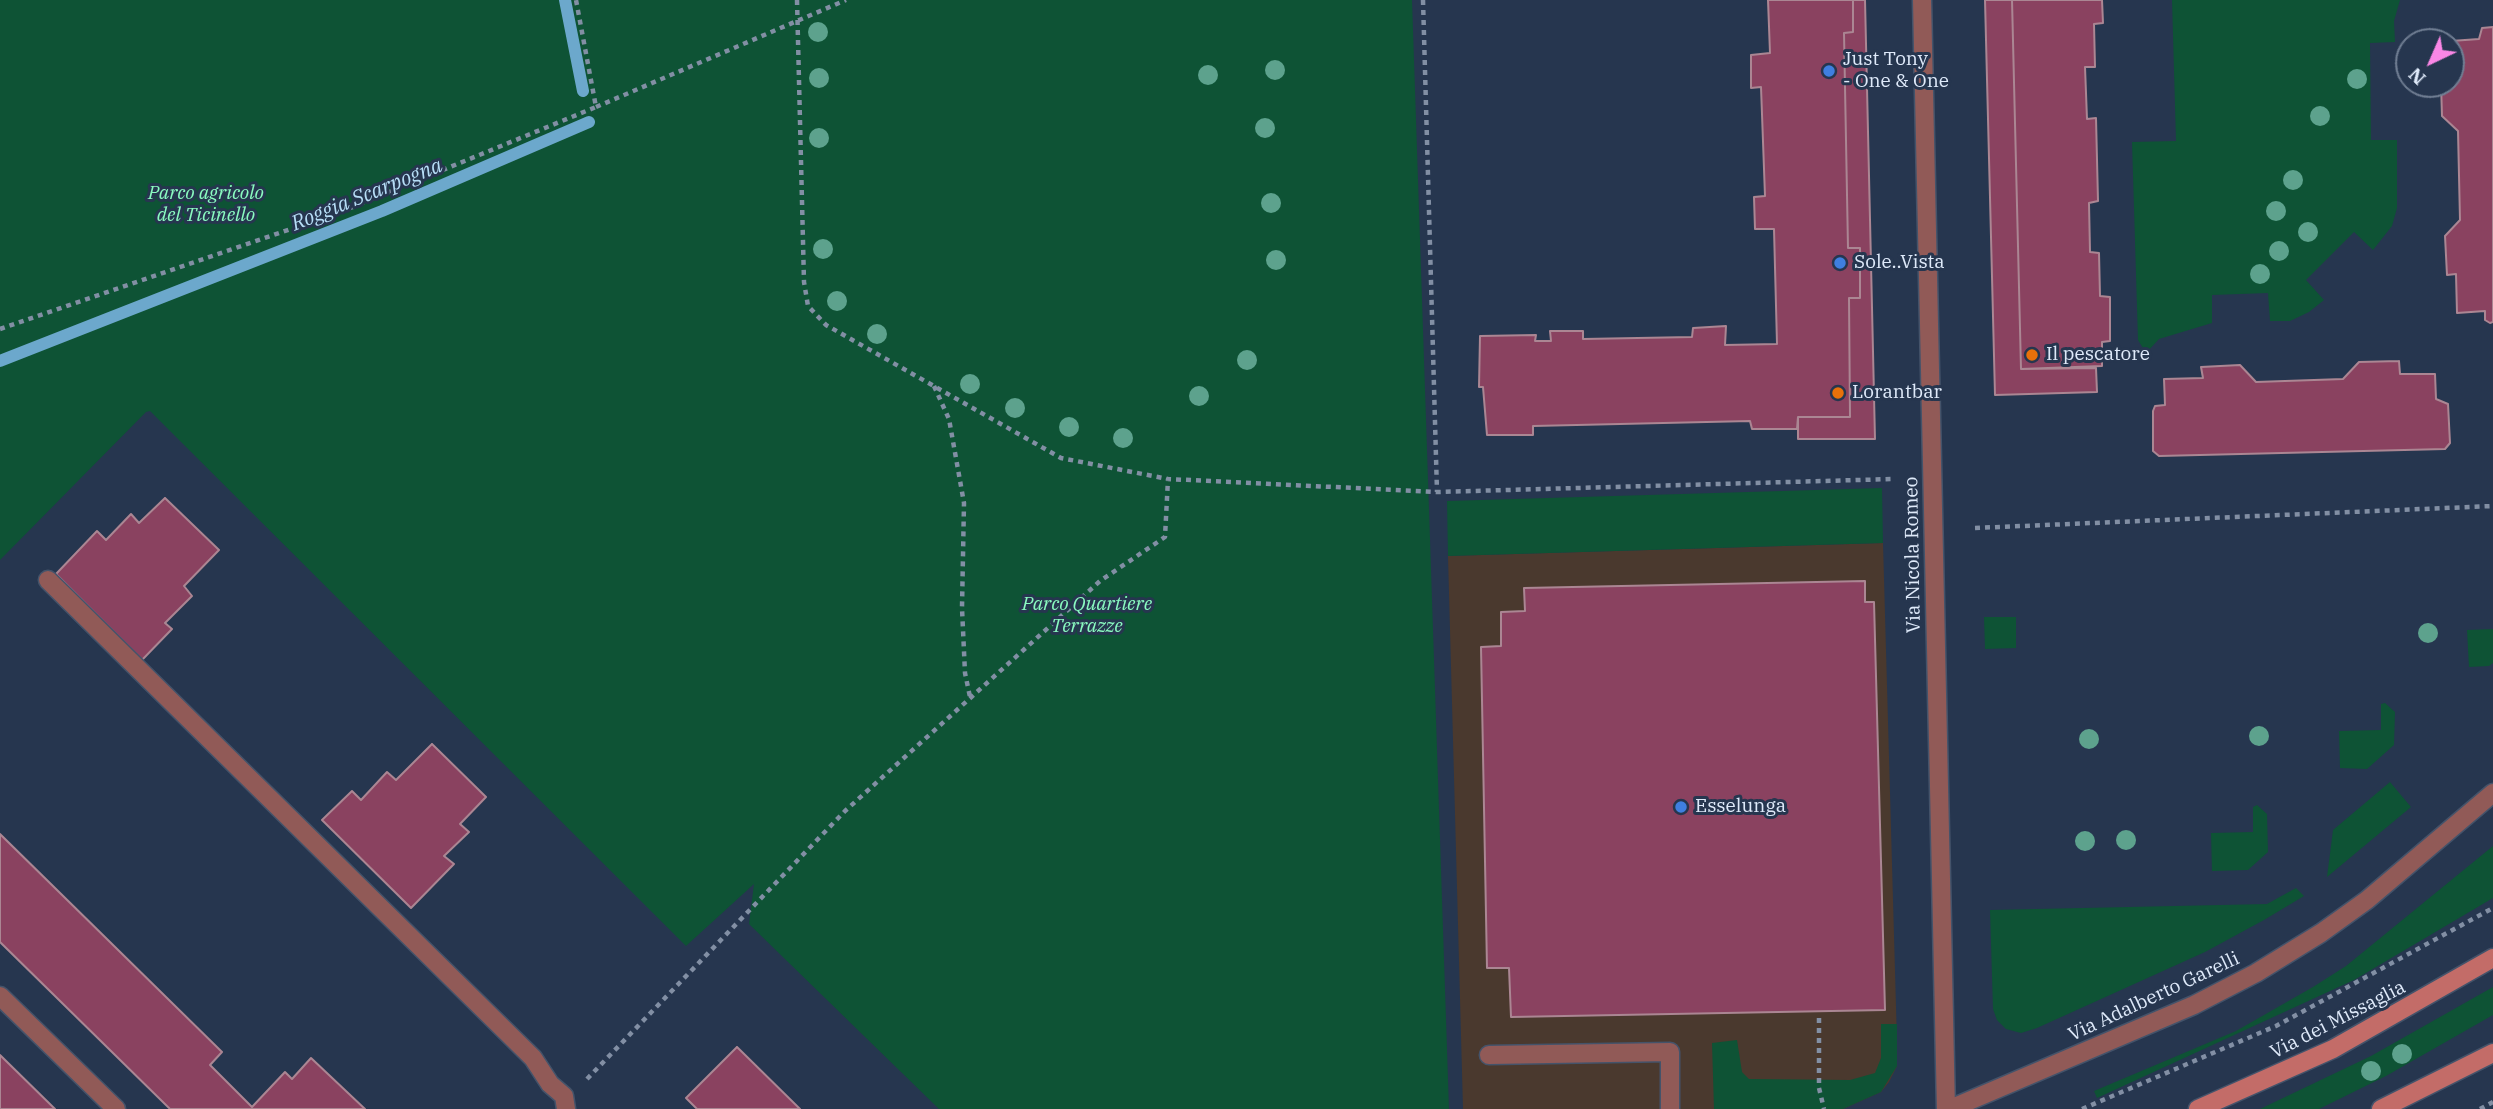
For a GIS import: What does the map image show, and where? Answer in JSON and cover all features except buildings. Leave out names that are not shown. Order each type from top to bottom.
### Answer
[{"type":"main road","name":"Via dei Missaglia","points":[[2198,1109],[2333,1049],[2493,958]]},
{"type":"main road","points":[[2381,1109],[2493,1053]]},
{"type":"street","name":"Via Nicola Romeo","points":[[1922,0],[1948,1109]]},
{"type":"street","points":[[48,580],[533,1058],[565,1102]]},
{"type":"street","name":"Via Adalberto Garelli","points":[[1948,1109],[2194,1005],[2256,973],[2321,933],[2367,900],[2493,793]]},
{"type":"street","points":[[0,996],[116,1109]]},
{"type":"street","points":[[1489,1055],[1670,1052],[1670,1109]]},
{"type":"path","points":[[576,0],[596,107]]},
{"type":"path","points":[[797,0],[804,282],[808,306],[826,325],[1061,458],[1168,479],[1437,492],[1893,479]]},
{"type":"path","points":[[0,329],[343,211],[846,0]]},
{"type":"path","points":[[1423,0],[1437,492]]},
{"type":"path","points":[[934,386],[949,419],[964,503],[962,608],[965,673],[970,698]]},
{"type":"path","points":[[565,1102],[845,811],[1110,575],[1166,537],[1168,479]]},
{"type":"path","points":[[1975,528],[2493,506]]},
{"type":"path","points":[[1110,575],[1117,582]]},
{"type":"path","points":[[2082,1109],[2276,1026],[2493,908]]},
{"type":"path","points":[[1819,1018],[1819,1088],[1824,1109]]},
{"type":"path","points":[[2480,1109],[2493,1102]]},
{"type":"shaded area","name":"Esselunga","points":[[1883,543],[1897,1042],[1897,1066],[1889,1082],[1881,1092],[1843,1109],[1463,1109],[1448,556]]},
{"type":"green space","points":[[0,0],[1412,0],[1449,1109],[939,1109],[749,924],[754,884],[686,946],[150,411],[146,412],[0,560]]},
{"type":"green space","points":[[2172,0],[2400,0],[2394,21],[2395,42],[2370,43],[2371,140],[2397,140],[2397,208],[2392,226],[2373,250],[2354,232],[2306,280],[2324,300],[2309,312],[2290,321],[2270,321],[2268,293],[2212,295],[2212,323],[2159,339],[2146,353],[2138,340],[2132,142],[2176,141]]},
{"type":"green space","points":[[1882,488],[1883,543],[1448,556],[1447,501]]},
{"type":"green space","points":[[1984,617],[2016,617],[2016,648],[1985,649]]},
{"type":"green space","points":[[2493,629],[2493,663],[2489,666],[2469,667],[2467,630]]},
{"type":"green space","points":[[2385,703],[2395,712],[2394,745],[2367,769],[2340,768],[2339,731],[2381,730],[2381,704]]},
{"type":"green space","points":[[2390,782],[2411,807],[2327,877],[2333,830]]},
{"type":"green space","points":[[2257,805],[2267,814],[2268,852],[2248,870],[2212,871],[2211,833],[2253,832],[2253,807]]},
{"type":"green space","points":[[2493,846],[2493,898],[2354,980],[2097,1098],[2094,1091],[2236,1031],[2346,966]]},
{"type":"green space","points":[[2296,888],[2304,896],[2205,952],[2037,1028],[2021,1033],[2006,1029],[1997,1020],[1993,1009],[1990,910],[2267,904]]},
{"type":"green space","points":[[2493,987],[2493,1015],[2386,1076],[2319,1109],[2260,1109],[2371,1056]]},
{"type":"green space","points":[[1881,1024],[1897,1024],[1897,1066],[1881,1092],[1843,1109],[1714,1109],[1712,1043],[1737,1040],[1742,1072],[1749,1079],[1850,1080],[1875,1073],[1881,1058]]},
{"type":"waterway","points":[[565,0],[583,91]]},
{"type":"waterway","name":"Roggia Scarpogna","points":[[0,361],[382,211],[589,122]]},
{"type":"place","name":"Just Tony - One & One","points":[[1829,71]]},
{"type":"place","name":"Sole..Vista","points":[[1840,263]]},
{"type":"place","name":"Il pescatore","points":[[2032,355]]},
{"type":"place","name":"Lorantbar","points":[[1838,393]]},
{"type":"place","name":"Esselunga","points":[[1681,807]]},
{"type":"park label","name":"Parco agricolo del Ticinello","points":[[206,205]]},
{"type":"park label","name":"Parco Quartiere Terrazze","points":[[1087,616]]}]
